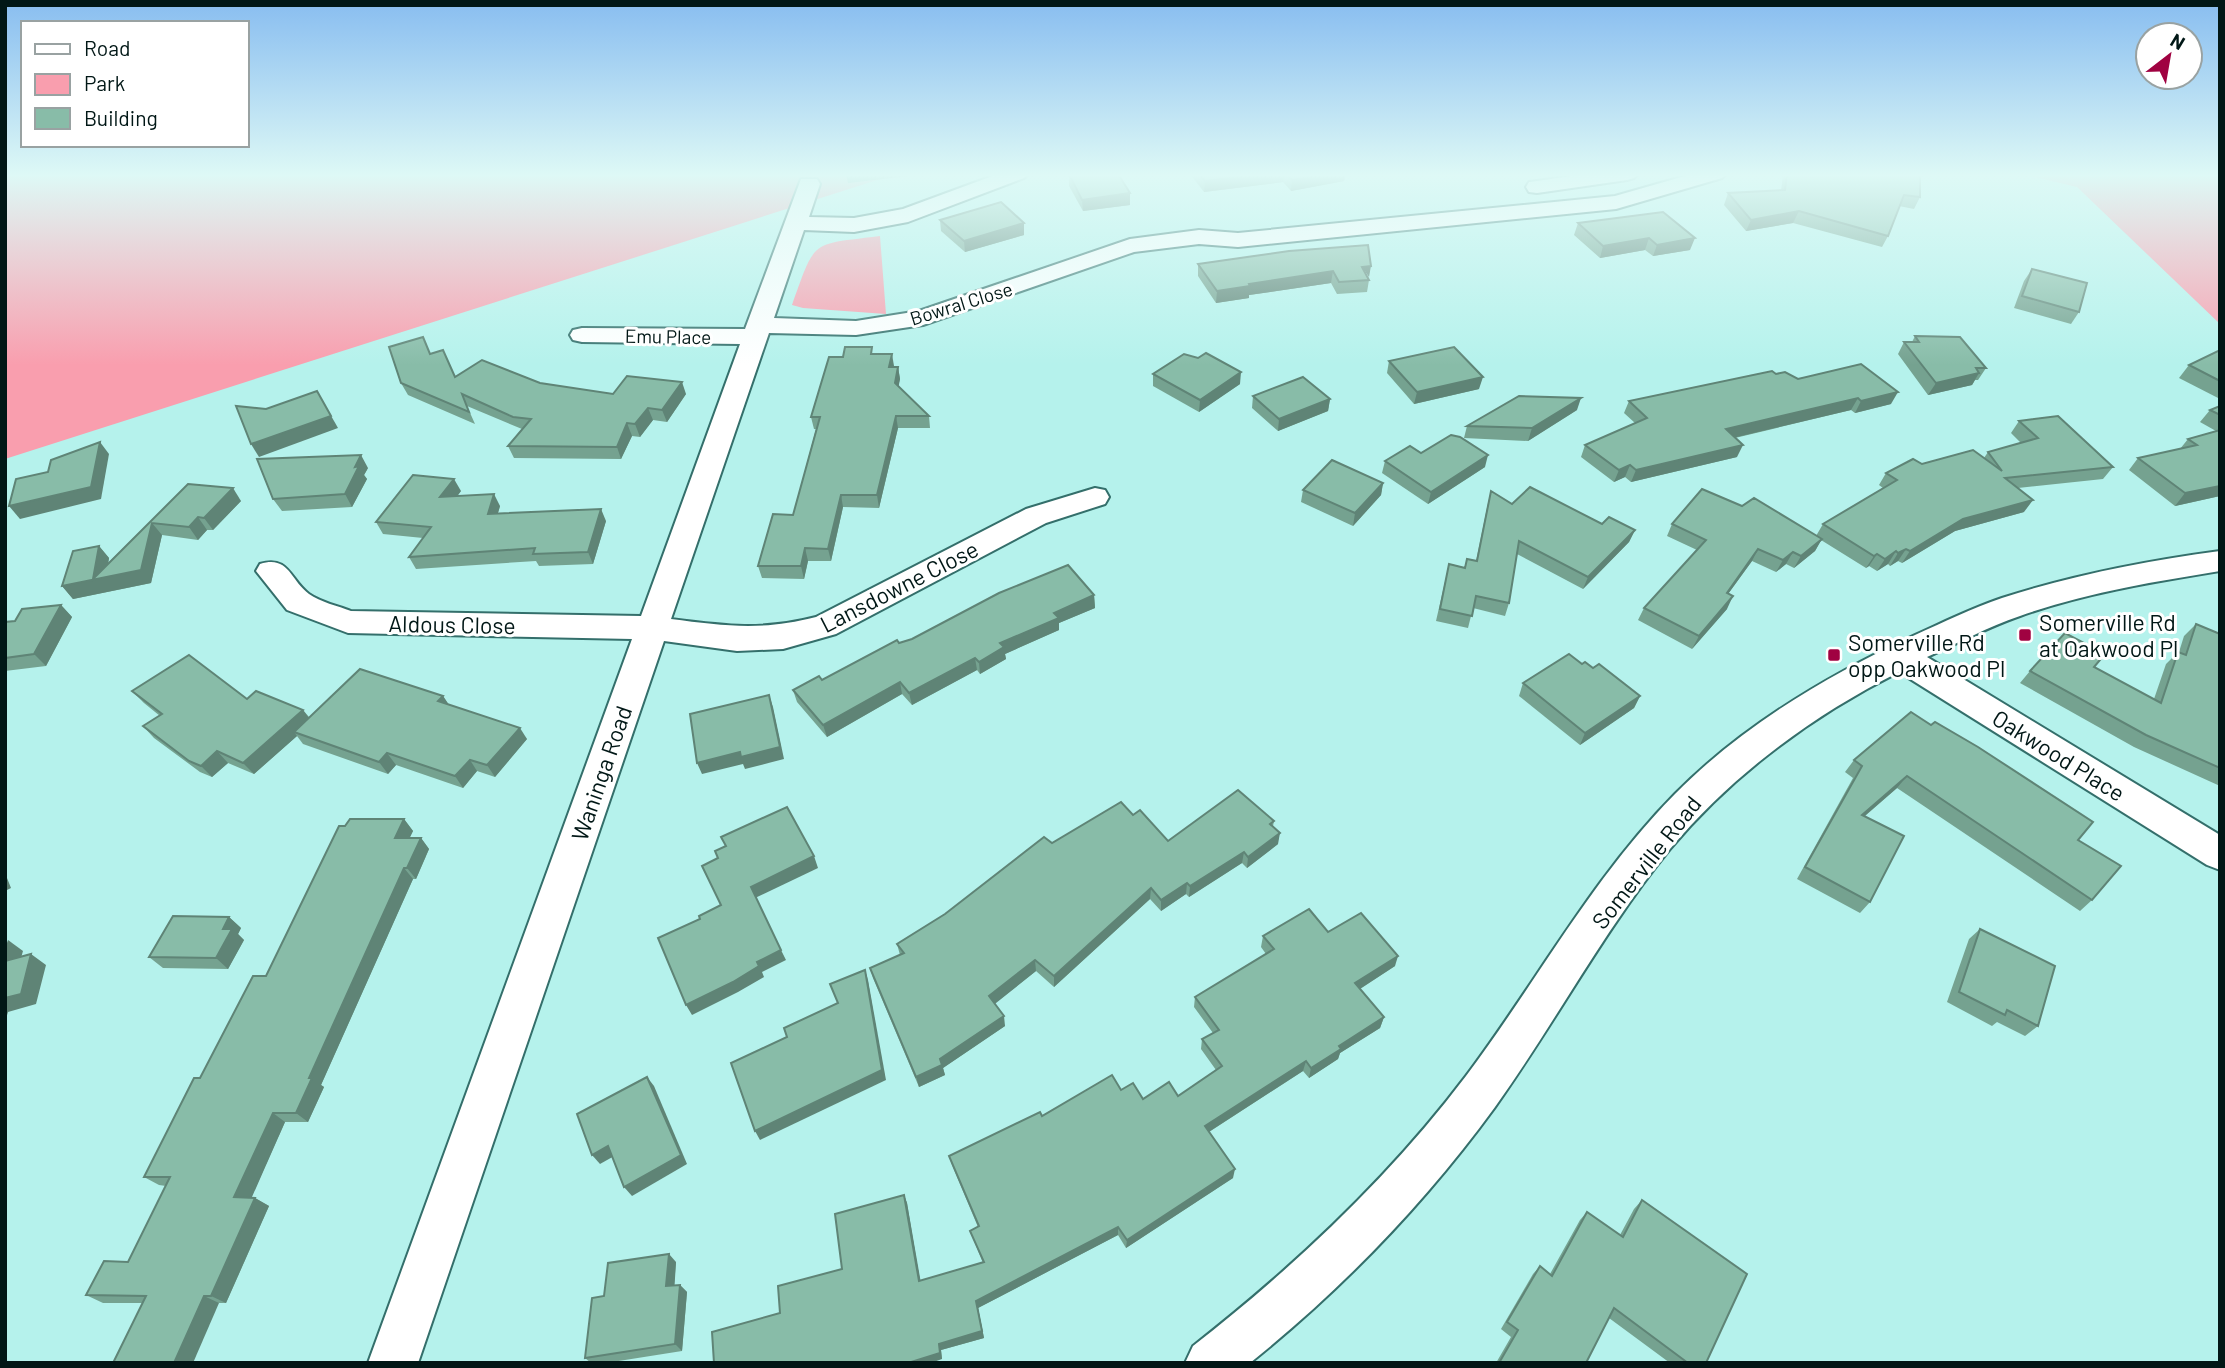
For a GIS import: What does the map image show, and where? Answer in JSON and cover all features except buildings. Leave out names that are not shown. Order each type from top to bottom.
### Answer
[{"type":"street","name":"Waninga Road","points":[[393,1363],[790,238]]},
{"type":"street","name":"Bowral Close","points":[[757,331],[856,328],[923,318],[1130,246],[1193,238]]},
{"type":"street","name":"Bowral Close","points":[[1210,238],[1238,240],[1259,238]]},
{"type":"street","name":"Emu Place","points":[[582,335],[757,331]]},
{"type":"street","name":"Lansdowne Close","points":[[652,628],[737,639],[783,637],[825,626],[1036,516],[1095,497]]},
{"type":"street","name":"Somerville Road","points":[[1210,1363],[1259,1325],[1357,1237],[1422,1164],[1479,1094],[1626,879],[1686,806],[1735,759],[1806,709],[1899,656],[2014,605],[2110,579],[2220,561]]},
{"type":"street","name":"Aldous Close","points":[[271,571],[298,602],[348,622],[652,628]]},
{"type":"street","name":"Oakwood Place","points":[[1899,656],[2220,854]]},
{"type":"green space","points":[[5,238],[696,238],[5,459]]},
{"type":"green space","points":[[880,238],[886,314],[792,305],[812,256],[828,244]]},
{"type":"green space","points":[[2130,238],[2220,238],[2220,324]]},
{"type":"place","name":"Somerville Rd at Oakwood Pl","points":[[2025,635]]},
{"type":"place","name":"Somerville Rd opp Oakwood Pl","points":[[1834,655]]}]
